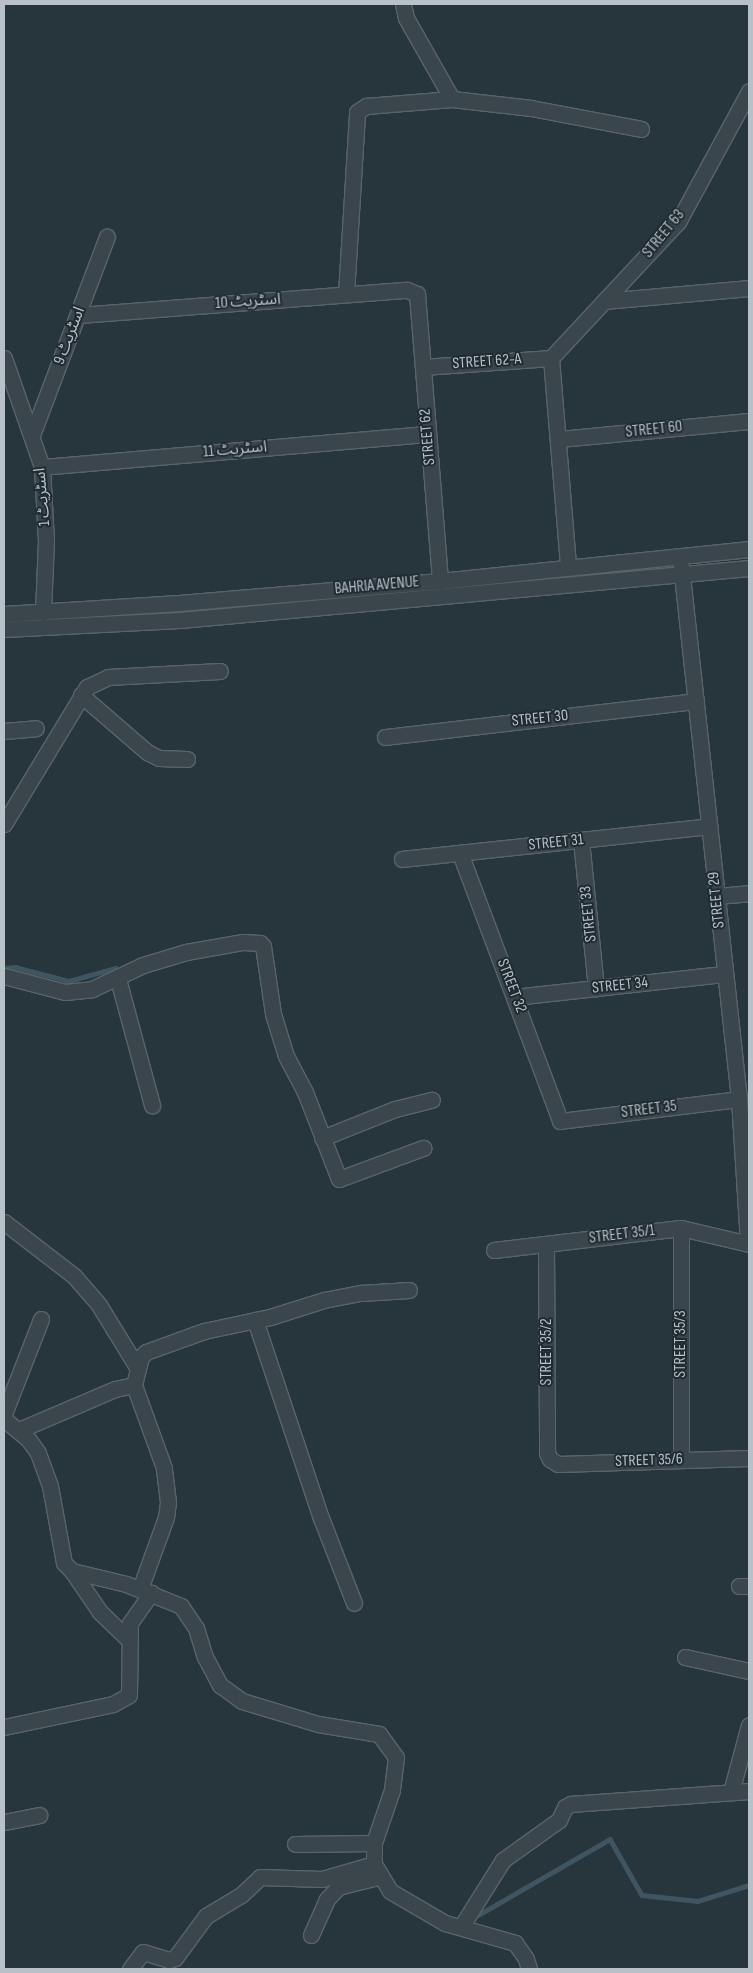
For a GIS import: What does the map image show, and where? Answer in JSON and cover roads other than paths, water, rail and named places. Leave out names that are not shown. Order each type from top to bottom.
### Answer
[{"type":"street","points":[[403,4],[406,18],[452,99]]},
{"type":"street","name":"STREET 63","points":[[551,358],[678,222],[749,91]]},
{"type":"street","points":[[346,294],[357,112],[378,104],[452,99],[531,108],[641,129]]},
{"type":"street","name":"اسٹریٹ 9","points":[[32,435],[107,237]]},
{"type":"street","points":[[604,301],[749,288]]},
{"type":"street","name":"اسٹریٹ 10","points":[[78,315],[407,290],[417,294]]},
{"type":"street","name":"STREET 62","points":[[417,294],[440,580]]},
{"type":"street","name":"اسٹریٹ 1","points":[[4,358],[42,467],[46,540],[42,612]]},
{"type":"street","points":[[551,358],[568,567]]},
{"type":"street","name":"STREET 62-A","points":[[423,366],[551,358]]},
{"type":"street","name":"STREET 60","points":[[559,439],[749,421]]},
{"type":"street","name":"اسٹریٹ 11","points":[[42,467],[428,434]]},
{"type":"street","name":"BAHRIA AVENUE","points":[[4,614],[440,580],[749,549]]},
{"type":"street","name":"STREET 29","points":[[680,556],[739,1099],[749,1243]]},
{"type":"street","name":"BAHRIA AVENUE","points":[[4,629],[180,620],[749,568]]},
{"type":"street","points":[[4,824],[87,687],[108,677],[220,670]]},
{"type":"street","points":[[81,695],[147,752],[159,758],[187,759]]},
{"type":"street","name":"STREET 30","points":[[384,737],[696,701]]},
{"type":"street","points":[[4,731],[36,728]]},
{"type":"street","name":"STREET 31","points":[[402,859],[709,826]]},
{"type":"street","name":"STREET 33","points":[[581,840],[596,988]]},
{"type":"street","name":"STREET 32","points":[[460,853],[560,1120]]},
{"type":"street","points":[[717,896],[749,893]]},
{"type":"street","points":[[4,976],[65,992],[92,989],[118,979],[143,965],[186,952],[243,942],[263,946],[273,1014],[286,1056],[339,1179],[423,1148]]},
{"type":"street","name":"STREET 34","points":[[515,997],[725,974]]},
{"type":"street","points":[[118,979],[152,1105]]},
{"type":"street","name":"STREET 35","points":[[560,1120],[739,1099]]},
{"type":"street","points":[[322,1138],[395,1108],[432,1100]]},
{"type":"street","points":[[4,1222],[74,1276],[100,1305],[137,1366]]},
{"type":"street","name":"STREET 35/1","points":[[494,1250],[680,1228],[749,1243]]},
{"type":"street","name":"STREET 35/3","points":[[680,1228],[680,1460]]},
{"type":"street","name":"STREET 35/2","points":[[546,1244],[547,1453],[550,1459]]},
{"type":"street","points":[[4,1727],[112,1704],[129,1696],[129,1640],[133,1616],[146,1591],[166,1517],[168,1495],[164,1468],[134,1385],[137,1366],[146,1352],[204,1331],[255,1320],[324,1300],[361,1293],[409,1290]]},
{"type":"street","points":[[4,1414],[41,1319]]},
{"type":"street","points":[[255,1320],[321,1518],[354,1603]]},
{"type":"street","points":[[18,1430],[115,1389],[134,1385]]},
{"type":"street","points":[[4,1419],[18,1430],[38,1453],[50,1486],[64,1563],[72,1571],[100,1612],[129,1640]]},
{"type":"street","name":"STREET 35/6","points":[[550,1459],[558,1464],[749,1458]]},
{"type":"street","points":[[72,1571],[146,1591],[181,1606],[196,1628],[205,1657],[220,1685],[242,1701],[318,1724],[379,1734],[396,1757],[392,1790],[374,1843],[378,1870],[390,1891],[445,1923],[461,1926],[515,1943],[526,1959],[529,1969]]},
{"type":"street","points":[[685,1657],[749,1671]]},
{"type":"street","points":[[731,1792],[749,1725]]},
{"type":"street","points":[[461,1926],[503,1860],[560,1820],[565,1807],[571,1804],[749,1791]]},
{"type":"street","points":[[4,1822],[40,1815]]},
{"type":"street","points":[[296,1844],[374,1843]]},
{"type":"street","points":[[130,1969],[144,1952],[169,1960],[175,1958],[206,1916],[241,1896],[260,1877],[322,1879],[362,1865],[378,1870]]},
{"type":"street","points":[[311,1935],[327,1899],[338,1887],[378,1870]]},
{"type":"waterway","points":[[4,968],[15,967],[69,981],[115,968]]},
{"type":"waterway","points":[[478,1915],[610,1839],[642,1895],[698,1901],[749,1885]]}]
